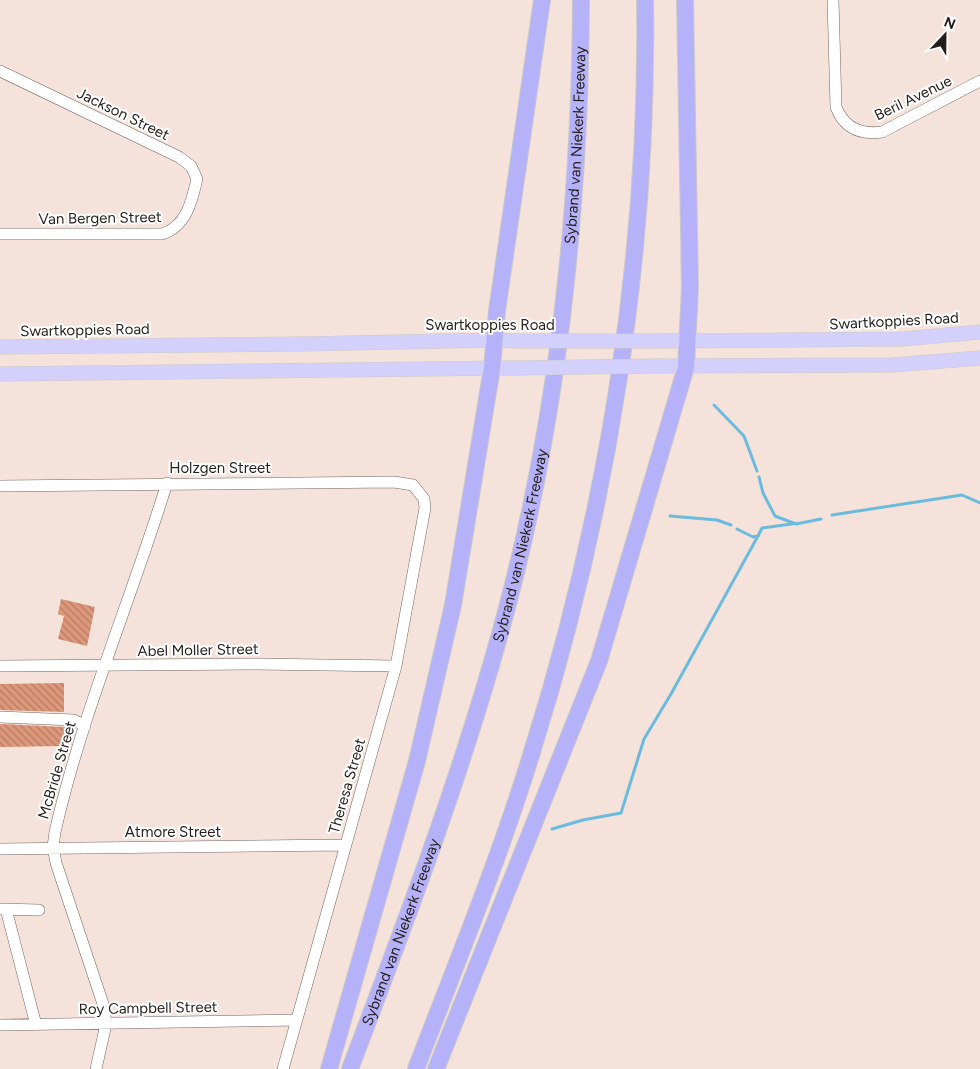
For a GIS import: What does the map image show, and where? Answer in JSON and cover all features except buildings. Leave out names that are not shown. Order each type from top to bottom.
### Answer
[{"type":"highway","points":[[329,1069],[410,789],[453,605],[492,368],[497,311],[542,0]]},
{"type":"highway","name":"Sybrand van Niekerk Freeway","points":[[350,1069],[426,869],[464,755],[502,628],[530,508],[545,429],[567,277],[580,86],[581,0]]},
{"type":"highway","points":[[416,1069],[498,853],[532,755],[567,628],[594,518],[613,414],[629,305],[642,140],[646,0]]},
{"type":"highway","points":[[436,1069],[599,661],[686,366],[690,288],[684,0]]},
{"type":"main road","name":"Swartkoppies Road","points":[[0,347],[494,340],[903,339],[980,332]]},
{"type":"main road","points":[[0,374],[893,365],[980,358]]},
{"type":"street","name":"Beril Avenue","points":[[833,0],[836,107],[844,122],[858,131],[874,133],[892,128],[980,81]]},
{"type":"street","name":"Jackson Street","points":[[0,71],[186,161],[196,172],[197,179],[188,209]]},
{"type":"street","name":"Van Bergen Street","points":[[0,234],[156,235],[173,230],[182,221],[188,209]]},
{"type":"street","name":"Holzgen Street","points":[[0,486],[167,483],[408,483],[420,492],[425,508]]},
{"type":"street","name":"McBride Street","points":[[96,1069],[106,1024],[94,973],[65,892],[53,847],[59,812],[85,726],[167,483]]},
{"type":"street","name":"Theresa Street","points":[[283,1069],[396,666],[425,508]]},
{"type":"street","name":"Abel Moller Street","points":[[0,666],[256,664],[396,666]]},
{"type":"street","points":[[0,717],[74,720],[85,726]]},
{"type":"street","name":"Atmore Street","points":[[0,849],[345,845]]},
{"type":"street","points":[[36,1025],[3,909],[38,910]]},
{"type":"street","name":"Roy Campbell Street","points":[[0,1025],[297,1020]]},
{"type":"waterway","points":[[714,405],[744,436],[757,471]]},
{"type":"waterway","points":[[759,477],[763,493],[775,516],[796,524],[821,519]]},
{"type":"waterway","points":[[832,515],[962,495],[980,503]]},
{"type":"waterway","points":[[670,516],[717,520],[731,525]]},
{"type":"waterway","points":[[737,529],[753,537],[758,536],[762,528],[792,524]]},
{"type":"waterway","points":[[552,829],[583,820],[621,813],[644,739],[671,694],[758,536]]}]
